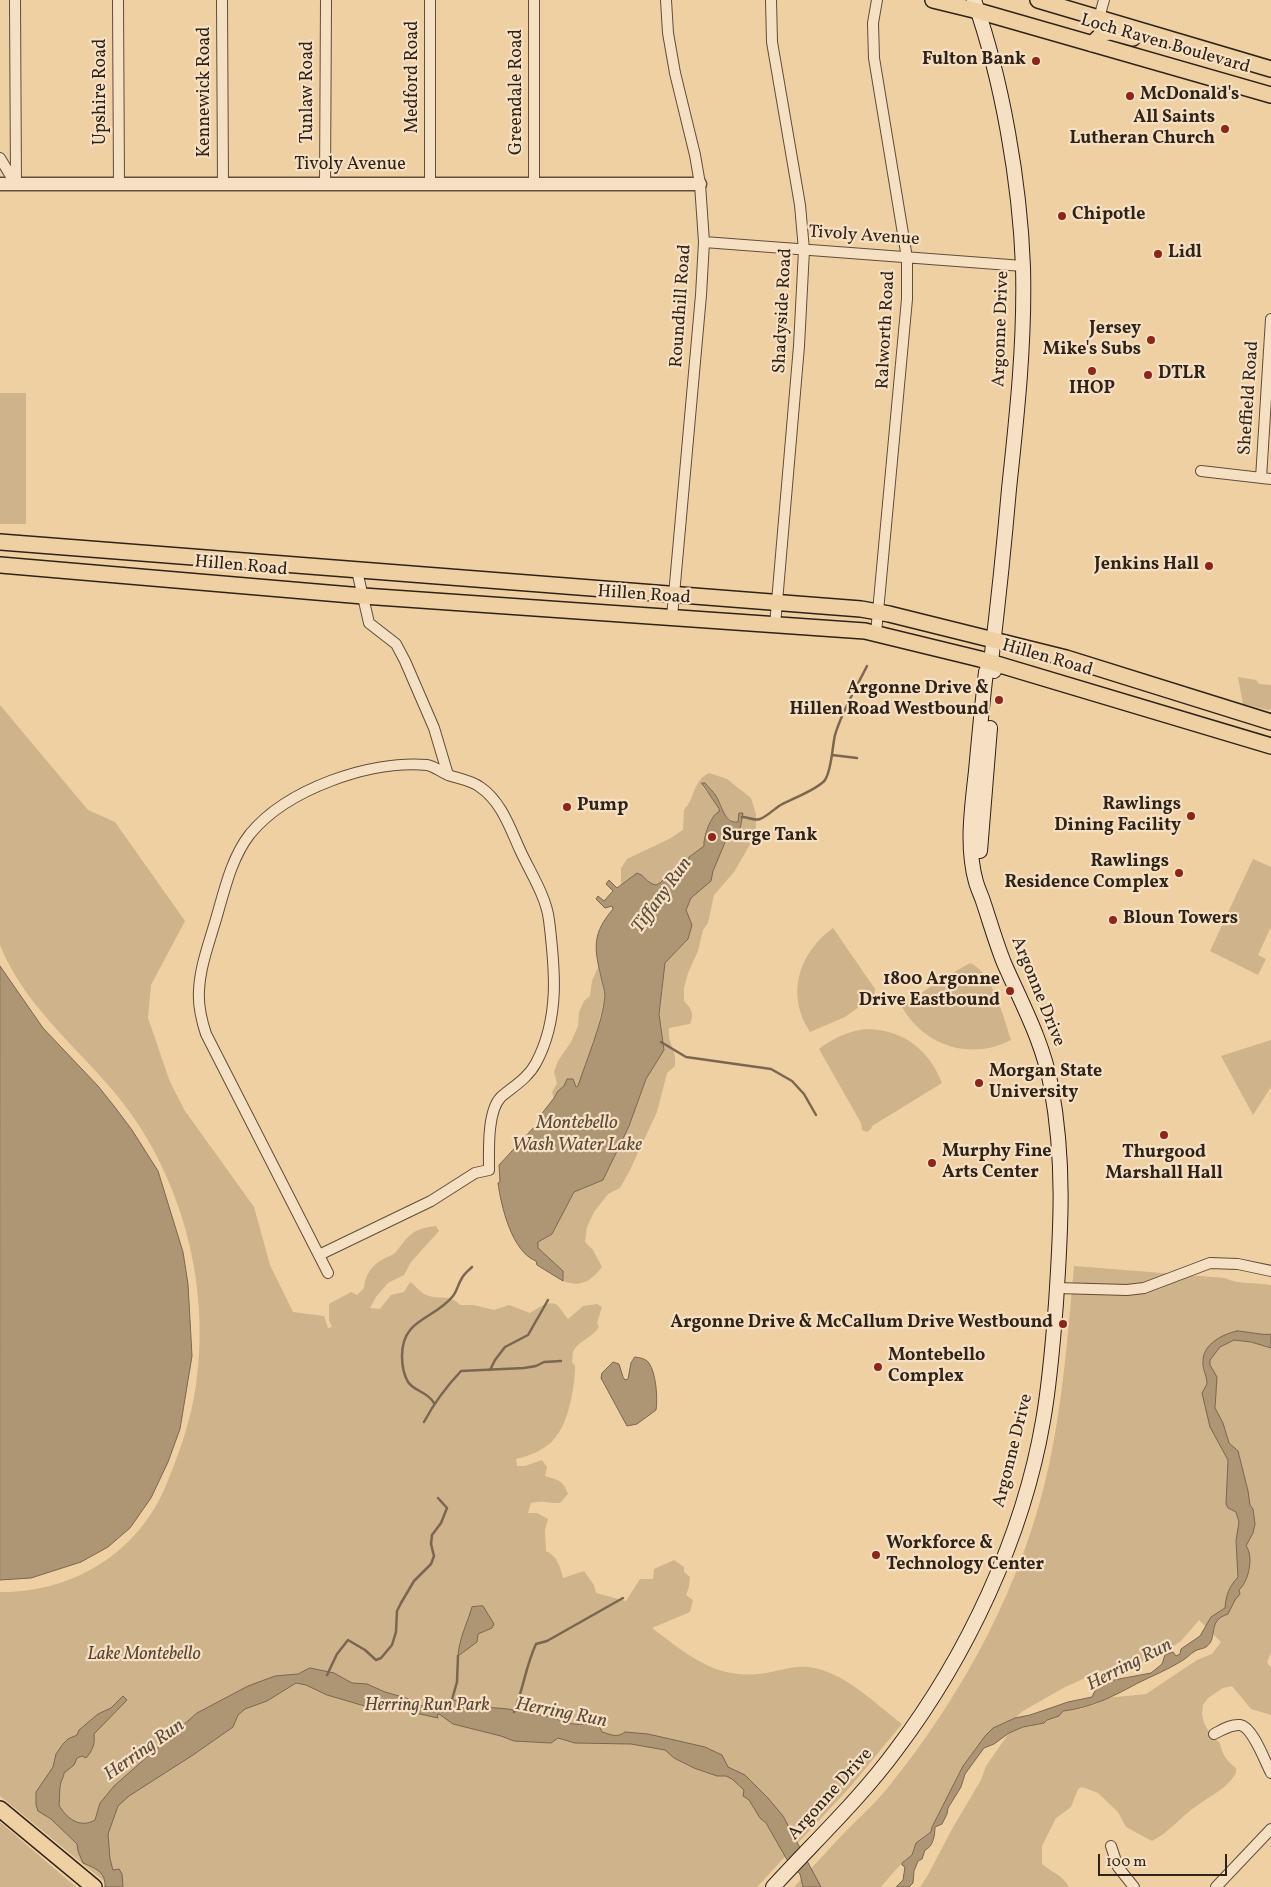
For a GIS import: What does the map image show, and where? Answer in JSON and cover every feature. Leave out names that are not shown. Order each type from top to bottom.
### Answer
[{"type":"main road","name":"Loch Raven Boulevard","points":[[932,0],[976,5],[1092,44],[1271,95]]},
{"type":"main road","name":"Loch Raven Boulevard","points":[[1038,0],[1271,68]]},
{"type":"main road","name":"Argonne Drive","points":[[772,1887],[870,1782],[897,1750],[938,1688],[977,1618],[1003,1559],[1025,1495],[1043,1422],[1049,1383],[1057,1288],[1062,1179],[1060,1142],[1051,1084],[1036,1035],[1003,960],[983,899],[980,842],[994,673],[991,662],[1019,391],[1023,321],[1023,266],[1018,208],[1005,120],[992,59],[976,5]]},
{"type":"main road","points":[[1092,44],[1099,18]]},
{"type":"main road","points":[[1092,44],[1103,33],[1111,32],[1165,46],[1175,46],[1182,43]]},
{"type":"main road","name":"Hillen Road","points":[[0,542],[777,602],[878,612],[1066,658],[1271,722]]},
{"type":"main road","name":"Hillen Road","points":[[0,565],[363,596],[876,633],[991,662],[1164,714],[1270,743]]},
{"type":"main road","points":[[1164,714],[1172,691]]},
{"type":"main road","points":[[0,1809],[94,1887]]},
{"type":"street","points":[[14,0],[16,184]]},
{"type":"street","name":"Upshire Road","points":[[118,0],[119,184]]},
{"type":"street","name":"Kennewick Road","points":[[222,0],[223,184]]},
{"type":"street","name":"Tunlaw Road","points":[[325,184],[326,0]]},
{"type":"street","name":"Medford Road","points":[[430,0],[430,184]]},
{"type":"street","name":"Greendale Road","points":[[534,0],[534,184]]},
{"type":"street","name":"Roundhill Road","points":[[666,0],[668,33],[674,73],[695,155],[700,184],[704,242],[701,295],[672,617]]},
{"type":"street","name":"Shadyside Road","points":[[771,0],[772,42],[800,205],[804,250],[802,308],[775,625]]},
{"type":"street","name":"Ralworth Road","points":[[876,633],[906,326],[907,258],[874,58],[873,23],[877,0]]},
{"type":"street","points":[[1099,18],[1104,0]]},
{"type":"street","points":[[0,158],[16,184]]},
{"type":"street","name":"Tivoly Avenue","points":[[0,184],[700,184]]},
{"type":"street","name":"Tivoly Avenue","points":[[704,242],[1023,266]]},
{"type":"street","name":"Sheffield Road","points":[[1266,478],[1271,319]]},
{"type":"street","points":[[1200,471],[1266,478]]},
{"type":"street","points":[[357,571],[369,623],[396,644],[405,661],[434,728],[448,775]]},
{"type":"street","points":[[319,1256],[431,1201],[474,1173],[489,1170],[491,1123],[494,1108],[502,1097],[532,1070],[540,1056],[551,1026],[555,986],[549,919],[545,904],[507,822],[494,800],[480,786],[448,775],[430,765],[386,765],[323,785],[282,806],[252,832],[237,856],[205,956],[199,997],[206,1034],[319,1256],[328,1273]]},
{"type":"street","points":[[1057,1288],[1127,1290],[1144,1288],[1210,1263],[1238,1264],[1271,1272]]},
{"type":"street","points":[[1214,1734],[1230,1726],[1240,1725],[1246,1728],[1254,1738],[1271,1773]]},
{"type":"street","points":[[1216,1887],[1271,1829]]},
{"type":"street","points":[[1111,1846],[1118,1867],[1134,1887]]},
{"type":"green space","points":[[0,393],[26,393],[26,524],[0,524]]},
{"type":"green space","points":[[1238,677],[1256,680],[1259,684],[1271,685],[1271,709],[1268,710],[1243,704]]},
{"type":"green space","points":[[0,705],[88,810],[115,822],[185,921],[151,985],[148,1018],[170,1082],[185,1111],[254,1207],[270,1265],[293,1312],[324,1316],[328,1328],[332,1327],[329,1320],[329,1304],[351,1292],[357,1295],[364,1288],[370,1270],[377,1263],[395,1253],[404,1241],[416,1231],[436,1226],[439,1231],[411,1262],[404,1275],[388,1283],[376,1297],[370,1308],[380,1309],[391,1295],[404,1292],[410,1282],[426,1295],[448,1298],[460,1305],[473,1305],[494,1310],[509,1305],[530,1313],[552,1303],[558,1306],[568,1319],[583,1306],[597,1304],[602,1307],[597,1323],[599,1327],[573,1351],[572,1362],[575,1366],[575,1376],[573,1390],[567,1416],[558,1434],[537,1452],[516,1459],[517,1466],[525,1466],[542,1460],[547,1467],[545,1476],[560,1481],[568,1494],[560,1503],[531,1503],[528,1513],[537,1513],[548,1519],[545,1530],[546,1551],[558,1562],[563,1578],[584,1571],[594,1585],[596,1593],[626,1601],[640,1579],[653,1579],[654,1569],[674,1560],[684,1567],[684,1572],[690,1577],[686,1595],[693,1600],[690,1612],[652,1628],[676,1646],[701,1662],[728,1672],[758,1674],[802,1667],[821,1670],[846,1681],[858,1689],[902,1724],[851,1786],[757,1887],[111,1887],[0,1796],[0,1592],[26,1591],[51,1586],[75,1577],[97,1566],[118,1551],[136,1534],[164,1490],[179,1452],[194,1398],[200,1347],[199,1308],[194,1269],[186,1231],[174,1193],[158,1158],[138,1124],[115,1093],[36,1006],[10,967],[0,945]]},
{"type":"green space","points":[[709,773],[727,779],[751,798],[756,814],[756,826],[752,841],[734,872],[714,895],[708,923],[703,930],[698,951],[688,973],[684,988],[684,1001],[692,1012],[690,1024],[669,1028],[669,1038],[675,1055],[675,1066],[667,1073],[657,1112],[620,1188],[608,1194],[594,1212],[587,1227],[585,1242],[593,1250],[602,1267],[585,1282],[569,1283],[563,1281],[563,1271],[538,1248],[538,1242],[552,1234],[574,1192],[603,1180],[629,1126],[646,1079],[664,1050],[659,1014],[665,963],[688,939],[692,925],[686,910],[691,897],[711,881],[713,871],[726,840],[740,829],[741,824],[735,823],[724,815],[721,805],[711,790],[702,786],[718,806],[719,812],[710,821],[704,846],[692,854],[681,870],[671,872],[656,885],[650,883],[638,873],[621,885],[621,868],[627,859],[669,839],[683,830],[684,810],[688,806],[700,780]]},
{"type":"green space","points":[[1253,859],[1271,867],[1271,927],[1258,955],[1266,959],[1258,975],[1210,951]]},
{"type":"green space","points":[[833,928],[875,989],[874,996],[845,1017],[810,1032],[802,1018],[798,1003],[799,975],[812,949]]},
{"type":"green space","points":[[970,963],[978,968],[991,986],[1001,1008],[1011,1040],[996,1046],[980,1049],[950,1046],[923,1032],[902,1007],[937,982]]},
{"type":"green space","points":[[598,967],[605,995],[596,1035],[578,1086],[561,1089],[554,1098],[552,1092],[557,1083],[554,1072],[558,1061],[571,1042],[578,1026],[579,1012],[584,1001],[590,996],[592,981]]},
{"type":"green space","points":[[865,1029],[891,1033],[913,1043],[930,1060],[942,1083],[872,1126],[867,1132],[862,1130],[861,1123],[819,1049],[840,1036]]},
{"type":"green space","points":[[1271,1040],[1271,1087],[1253,1115],[1221,1056]]},
{"type":"green space","points":[[1074,1266],[1225,1278],[1241,1282],[1271,1285],[1271,1652],[1267,1662],[1271,1668],[1271,1715],[1251,1709],[1232,1686],[1223,1688],[1208,1698],[1203,1705],[1204,1723],[1210,1734],[1220,1743],[1225,1757],[1236,1768],[1236,1773],[1223,1788],[1192,1809],[1152,1841],[1126,1827],[1118,1812],[1098,1793],[1082,1787],[1078,1789],[1071,1807],[1056,1818],[1042,1846],[1042,1864],[1060,1877],[1069,1887],[920,1887],[981,1780],[986,1766],[1009,1733],[1023,1727],[1044,1723],[1059,1716],[1063,1711],[1080,1709],[1096,1704],[1106,1698],[1146,1694],[1197,1660],[1212,1654],[1221,1642],[1199,1620],[1181,1641],[1162,1654],[1148,1661],[1101,1671],[1065,1687],[1023,1711],[1015,1718],[993,1728],[963,1766],[932,1827],[932,1832],[916,1843],[912,1855],[881,1887],[794,1887],[890,1785],[917,1750],[943,1713],[966,1674],[988,1634],[1007,1593],[1038,1509],[1054,1441],[1067,1341]]},
{"type":"green space","points":[[0,1822],[76,1887],[0,1887]]},
{"type":"water","name":"Montebello Wash Water Lake","points":[[702,783],[705,783],[715,794],[726,817],[730,820],[738,822],[739,813],[743,813],[740,829],[726,840],[713,871],[711,881],[691,898],[686,910],[692,925],[688,939],[665,963],[659,1014],[664,1050],[646,1079],[629,1126],[603,1180],[574,1192],[552,1234],[538,1242],[538,1248],[563,1271],[563,1281],[537,1265],[536,1261],[520,1248],[514,1238],[505,1215],[500,1193],[498,1183],[500,1182],[499,1165],[536,1125],[540,1116],[558,1091],[564,1086],[567,1079],[573,1079],[576,1087],[578,1086],[598,1030],[605,996],[597,957],[596,941],[601,926],[613,909],[612,906],[605,908],[596,899],[598,896],[604,901],[613,891],[606,884],[609,880],[617,888],[637,873],[650,883],[656,885],[671,872],[681,870],[689,857],[704,846],[708,827],[713,817],[719,812],[719,809]]},
{"type":"water","points":[[0,966],[43,1028],[98,1086],[114,1106],[158,1171],[183,1252],[188,1284],[192,1356],[180,1429],[168,1462],[151,1498],[130,1528],[108,1547],[81,1562],[31,1578],[0,1580]]},
{"type":"water","name":"Herring Run","points":[[1237,1331],[1271,1334],[1271,1348],[1251,1342],[1234,1340],[1220,1347],[1210,1360],[1210,1365],[1217,1377],[1215,1408],[1223,1423],[1229,1443],[1238,1451],[1255,1524],[1253,1533],[1246,1546],[1250,1556],[1248,1575],[1239,1590],[1240,1594],[1228,1614],[1217,1621],[1212,1639],[1206,1647],[1195,1651],[1175,1665],[1102,1701],[1063,1711],[1059,1716],[1044,1723],[1023,1727],[1009,1733],[994,1744],[984,1748],[965,1774],[961,1787],[948,1808],[942,1824],[935,1827],[932,1844],[925,1850],[922,1859],[918,1861],[914,1871],[913,1883],[909,1887],[896,1887],[903,1880],[905,1867],[902,1863],[912,1855],[916,1843],[931,1832],[963,1766],[993,1728],[1015,1718],[1092,1697],[1098,1685],[1103,1682],[1151,1673],[1162,1664],[1165,1655],[1173,1652],[1176,1656],[1180,1654],[1181,1649],[1200,1636],[1211,1617],[1225,1608],[1228,1591],[1238,1577],[1236,1541],[1239,1522],[1236,1512],[1228,1508],[1226,1504],[1228,1460],[1210,1427],[1202,1393],[1207,1384],[1203,1361],[1206,1350],[1210,1345],[1220,1337]]},
{"type":"water","points":[[635,1357],[646,1360],[651,1367],[656,1386],[657,1405],[656,1410],[637,1424],[627,1426],[601,1378],[602,1373],[613,1362],[619,1364],[623,1377],[625,1380],[628,1379],[631,1363]]},
{"type":"water","points":[[483,1606],[494,1624],[492,1628],[478,1634],[477,1642],[458,1656],[472,1607]]},
{"type":"water","name":"Herring Run","points":[[310,1668],[334,1673],[352,1683],[367,1684],[422,1706],[434,1700],[454,1700],[472,1706],[508,1709],[556,1718],[570,1723],[594,1722],[598,1724],[602,1732],[612,1735],[619,1735],[625,1732],[648,1734],[705,1747],[722,1755],[728,1767],[745,1775],[783,1816],[821,1887],[803,1887],[800,1874],[790,1865],[766,1823],[760,1818],[749,1800],[743,1796],[744,1790],[732,1779],[694,1768],[674,1758],[665,1750],[631,1744],[575,1743],[558,1738],[551,1743],[514,1741],[453,1724],[439,1714],[437,1715],[438,1718],[384,1706],[368,1707],[327,1695],[306,1685],[296,1683],[267,1701],[245,1709],[238,1715],[233,1727],[129,1796],[118,1806],[108,1834],[113,1870],[119,1869],[122,1874],[123,1887],[105,1887],[102,1874],[83,1863],[77,1844],[51,1819],[38,1811],[36,1792],[53,1767],[56,1754],[63,1744],[68,1739],[77,1735],[79,1730],[98,1714],[111,1708],[123,1696],[127,1700],[94,1734],[93,1747],[86,1758],[82,1756],[77,1758],[74,1765],[64,1773],[60,1784],[59,1805],[65,1814],[79,1823],[95,1820],[100,1803],[114,1786],[197,1713],[248,1686],[275,1676],[298,1674]]},
{"type":"waterway","name":"Tiffany Run","points":[[742,817],[760,819],[779,806],[817,787],[825,780],[832,758],[838,726],[845,708],[867,666]]},
{"type":"waterway","points":[[832,755],[857,758]]},
{"type":"waterway","points":[[661,1042],[686,1057],[771,1069],[792,1081],[804,1094],[816,1115]]},
{"type":"waterway","name":"Tiffany Run","points":[[434,1403],[428,1396],[408,1382],[402,1362],[403,1343],[413,1327],[453,1296],[459,1283],[472,1267]]},
{"type":"waterway","name":"Tiffany Run","points":[[490,1370],[505,1347],[528,1335],[548,1300]]},
{"type":"waterway","name":"Tiffany Run","points":[[424,1422],[441,1395],[461,1371],[524,1368],[536,1366],[544,1362],[561,1361]]},
{"type":"waterway","name":"Tiffany Run","points":[[327,1675],[337,1654],[348,1640],[365,1650],[376,1660],[381,1658],[392,1645],[396,1632],[397,1611],[414,1581],[431,1564],[434,1556],[431,1544],[432,1535],[441,1523],[447,1508],[438,1498]]},
{"type":"waterway","points":[[514,1712],[536,1644],[547,1641],[623,1598]]},
{"type":"waterway","points":[[451,1703],[457,1682],[458,1656]]},
{"type":"place","name":"Fulton Bank","points":[[1036,61]]},
{"type":"place","name":"McDonald's","points":[[1130,96]]},
{"type":"place","name":"All Saints Lutheran Church","points":[[1225,129]]},
{"type":"place","name":"Chipotle","points":[[1062,216]]},
{"type":"place","name":"Lidl","points":[[1158,254]]},
{"type":"place","name":"Jersey Mike's Subs","points":[[1151,340]]},
{"type":"place","name":"IHOP","points":[[1092,371]]},
{"type":"place","name":"DTLR","points":[[1148,375]]},
{"type":"place","name":"Jenkins Hall","points":[[1209,566]]},
{"type":"place","name":"Argonne Drive & Hillen Road Westbound","points":[[999,700]]},
{"type":"place","name":"Pump","points":[[567,807]]},
{"type":"place","name":"Rawlings Dining Facility","points":[[1191,816]]},
{"type":"place","name":"Surge Tank","points":[[712,837]]},
{"type":"place","name":"Rawlings Residence Complex","points":[[1179,873]]},
{"type":"place","name":"Bloun Towers","points":[[1113,920]]},
{"type":"place","name":"1800 Argonne Drive Eastbound","points":[[1010,991]]},
{"type":"place","name":"Morgan State University","points":[[979,1083]]},
{"type":"place","name":"Thurgood Marshall Hall","points":[[1164,1135]]},
{"type":"place","name":"Murphy Fine Arts Center","points":[[932,1163]]},
{"type":"place","name":"Argonne Drive & McCallum Drive Westbound","points":[[1063,1324]]},
{"type":"place","name":"Montebello Complex","points":[[878,1367]]},
{"type":"place","name":"Workforce & Technology Center","points":[[876,1555]]},
{"type":"park label","name":"Lake Montebello","points":[[144,1656]]},
{"type":"park label","name":"Herring Run Park","points":[[427,1707]]}]
